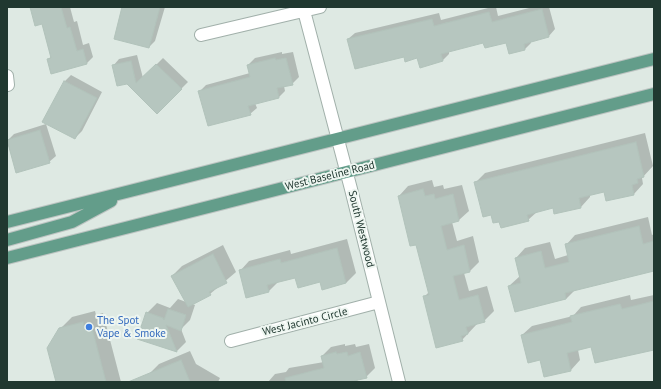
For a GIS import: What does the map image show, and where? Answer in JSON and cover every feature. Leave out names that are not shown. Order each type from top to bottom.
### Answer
[{"type":"main road","points":[[7,222],[654,59]]},
{"type":"main road","name":"West Baseline Road","points":[[7,258],[654,94]]},
{"type":"main road","points":[[7,240],[72,222],[128,192]]},
{"type":"street","points":[[201,35],[304,9],[320,7]]},
{"type":"street","name":"South Westwood","points":[[304,9],[347,172],[399,382]]},
{"type":"street","name":"West Jacinto Circle","points":[[231,341],[379,302]]},
{"type":"building","points":[[30,7],[61,7],[67,28],[70,27],[77,51],[83,49],[87,64],[51,74],[47,59],[51,58],[42,24],[35,26]]},
{"type":"building","points":[[122,7],[160,7],[149,48],[114,39]]},
{"type":"building","points":[[542,9],[549,37],[524,44],[525,50],[509,54],[506,43],[485,48],[483,43],[441,54],[443,61],[420,68],[417,58],[405,62],[404,57],[355,69],[347,39],[432,19],[434,26],[489,12],[492,22]]},
{"type":"building","points":[[275,58],[276,60],[286,58],[293,85],[277,88],[279,98],[248,106],[251,115],[208,126],[198,91],[250,77],[247,65]]},
{"type":"building","points":[[131,61],[136,83],[156,64],[182,89],[157,114],[127,84],[117,86],[112,65]]},
{"type":"building","points":[[64,81],[97,98],[75,139],[42,122]]},
{"type":"building","points":[[40,130],[50,163],[16,173],[7,140]]},
{"type":"building","points":[[636,142],[644,177],[637,179],[638,183],[632,185],[634,195],[606,201],[604,192],[579,198],[581,208],[554,214],[553,208],[527,215],[529,221],[501,228],[499,222],[493,223],[491,215],[483,217],[474,182]]},
{"type":"building","points":[[423,189],[425,196],[434,194],[435,199],[453,194],[459,221],[441,226],[447,250],[464,245],[470,272],[453,276],[459,300],[478,295],[485,322],[466,327],[468,334],[461,336],[463,341],[436,348],[423,296],[429,295],[416,245],[410,246],[398,196]]},
{"type":"building","points":[[639,226],[643,244],[654,241],[654,271],[565,293],[566,299],[515,312],[508,286],[521,283],[515,258],[541,251],[545,268],[569,262],[565,244]]},
{"type":"building","points":[[337,248],[346,283],[322,290],[320,282],[298,288],[295,278],[267,285],[269,292],[246,298],[239,270],[280,259],[281,263]]},
{"type":"building","points":[[213,254],[227,283],[209,292],[211,295],[188,307],[171,276]]},
{"type":"building","points":[[654,301],[654,350],[595,363],[591,347],[567,353],[571,371],[544,377],[540,360],[528,363],[521,335],[572,322],[570,316],[620,304],[622,309]]},
{"type":"building","points":[[168,309],[186,315],[181,331],[166,325],[177,352],[137,339],[146,312],[163,318],[164,320]]},
{"type":"building","points":[[83,322],[84,326],[91,324],[106,382],[56,382],[47,348],[59,328]]},
{"type":"building","points":[[336,352],[337,354],[347,352],[348,356],[360,352],[367,378],[349,382],[286,382],[285,378],[324,368],[321,356]]},
{"type":"building","points":[[181,360],[190,382],[128,382]]},
{"type":"place","name":"The Spot Vape & Smoke","points":[[89,327]]}]
